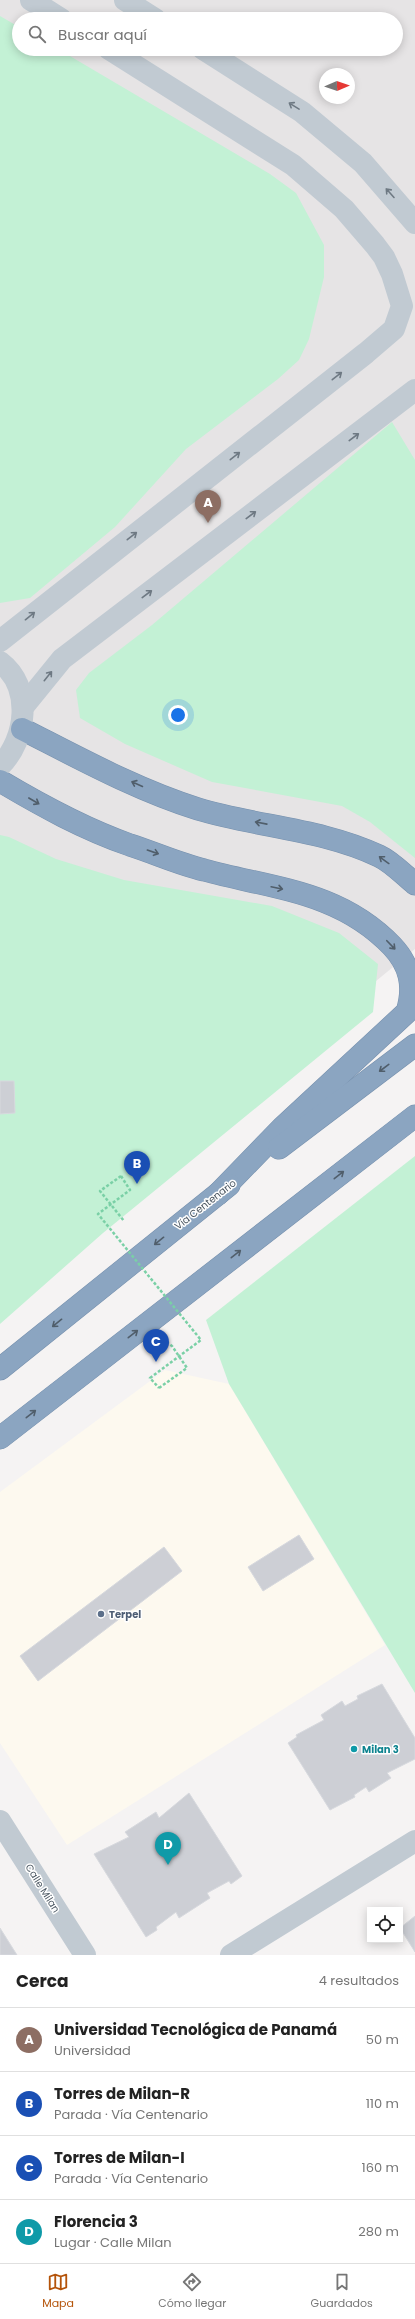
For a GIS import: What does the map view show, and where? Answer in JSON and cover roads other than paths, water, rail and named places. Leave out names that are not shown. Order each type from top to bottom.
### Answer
[{"type":"highway","points":[[22,728],[78,758],[174,801],[227,817],[346,842],[381,857],[415,884]]},
{"type":"highway","points":[[0,781],[61,816],[128,844],[203,870],[303,893],[344,908],[377,930],[396,950],[408,967],[412,984],[411,1002],[407,1012],[282,1128],[218,1194]]},
{"type":"highway","name":"Vía Centenario","points":[[0,1369],[218,1194],[415,1045]]},
{"type":"highway","points":[[0,1438],[415,1116]]},
{"type":"street","points":[[31,0],[50,12]]},
{"type":"street","points":[[125,0],[144,12]]},
{"type":"street","points":[[0,641],[366,353],[394,329],[402,306],[392,274],[384,257],[338,204],[294,165],[120,56]]},
{"type":"street","points":[[214,56],[302,112],[363,163],[415,223]]},
{"type":"street","points":[[23,707],[62,659],[415,390]]},
{"type":"street","points":[[0,662],[5,666],[17,685],[23,707],[22,728],[15,747],[0,766]]},
{"type":"street","name":"Calle Milan","points":[[0,1820],[85,1955]]},
{"type":"street","points":[[230,1955],[415,1841]]},
{"type":"place","name":"Universidad Tecnológica de Panamá","points":[[208,523]]},
{"type":"place","name":"Torres de Milan-R","points":[[137,1184]]},
{"type":"place","name":"Torres de Milan-I","points":[[156,1362]]},
{"type":"place","name":"Terpel","points":[[101,1614]]},
{"type":"place","name":"Milan 3","points":[[354,1749]]},
{"type":"place","name":"Florencia 3","points":[[168,1865]]}]
